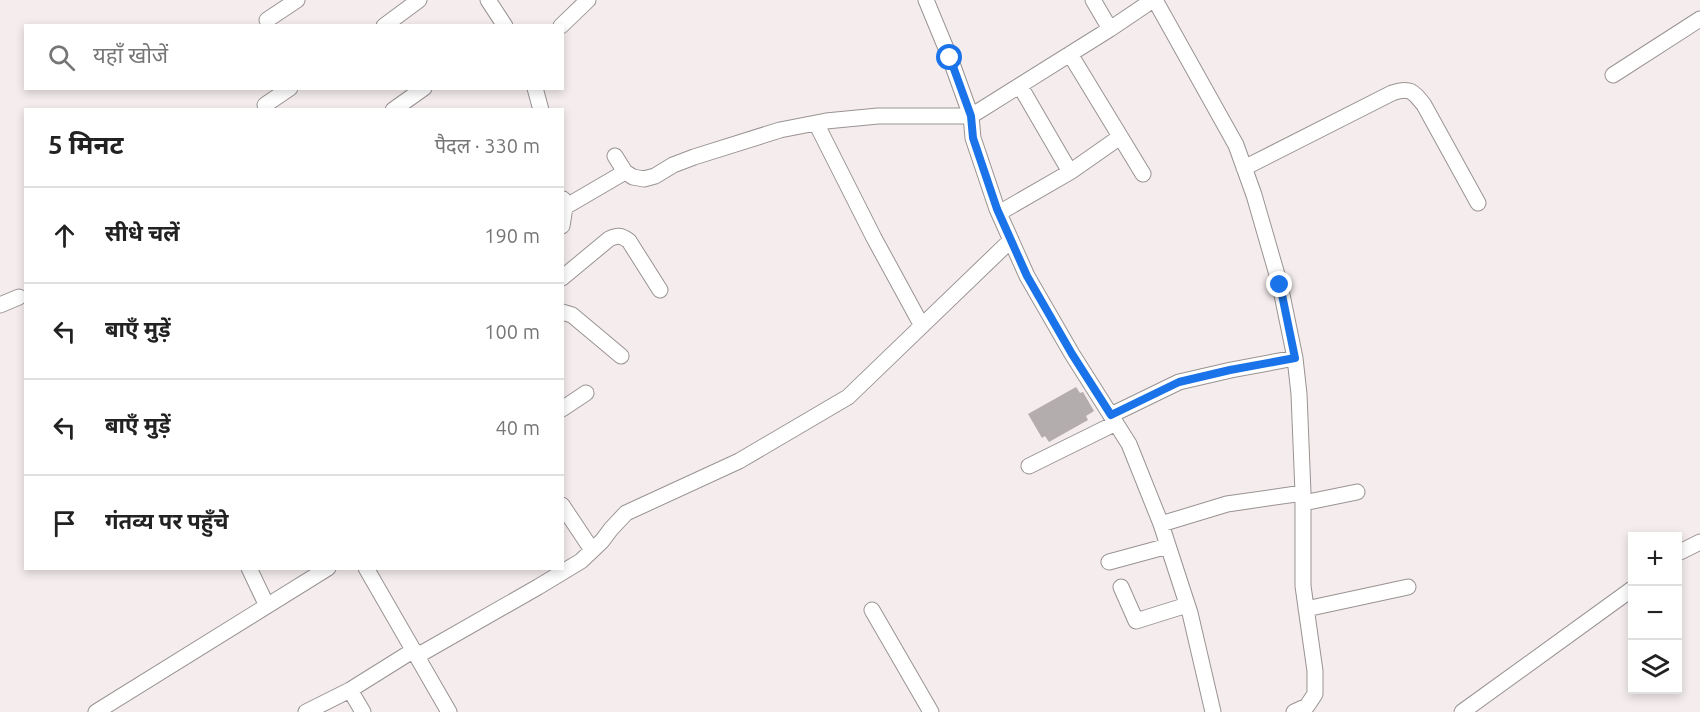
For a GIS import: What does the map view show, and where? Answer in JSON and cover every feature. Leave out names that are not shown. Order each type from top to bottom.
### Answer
[{"type":"street","points":[[267,20],[297,0]]},
{"type":"street","points":[[387,24],[419,0]]},
{"type":"street","points":[[488,0],[505,24]]},
{"type":"street","points":[[563,24],[588,0]]},
{"type":"street","points":[[926,0],[971,116],[973,138],[999,213],[1027,276],[1066,345],[1129,444],[1161,524],[1187,605],[1213,712]]},
{"type":"street","points":[[1093,0],[1110,29]]},
{"type":"street","points":[[615,156],[625,172],[633,177],[644,179],[694,157],[780,130],[816,123],[878,116],[971,116],[1154,0],[1236,145],[1254,195],[1280,285],[1295,358],[1299,394],[1303,498],[1303,586],[1315,671],[1315,694],[1307,706],[1294,712]]},
{"type":"street","points":[[1613,75],[1700,19]]},
{"type":"street","points":[[1070,54],[1143,174]]},
{"type":"street","points":[[1020,86],[1070,172]]},
{"type":"street","points":[[1245,168],[1382,98],[1403,89],[1410,90],[1424,105],[1478,203]]},
{"type":"street","points":[[265,105],[287,90]]},
{"type":"street","points":[[396,108],[421,90]]},
{"type":"street","points":[[536,90],[541,108]]},
{"type":"street","points":[[816,123],[874,238],[922,326]]},
{"type":"street","points":[[999,213],[1070,172],[1120,137]]},
{"type":"street","points":[[564,202],[625,172]]},
{"type":"street","points":[[564,276],[609,239],[616,236],[629,241],[660,290]]},
{"type":"street","points":[[306,712],[538,587],[581,561],[626,513],[739,460],[848,397],[1011,240]]},
{"type":"street","points":[[0,305],[19,297]]},
{"type":"street","points":[[564,313],[572,315],[621,356]]},
{"type":"street","points":[[1029,466],[1179,382],[1295,358]]},
{"type":"street","points":[[564,408],[586,393]]},
{"type":"street","points":[[1161,524],[1227,504],[1356,492]]},
{"type":"street","points":[[564,508],[592,550]]},
{"type":"street","points":[[1682,551],[1700,542]]},
{"type":"street","points":[[1109,562],[1168,546]]},
{"type":"street","points":[[250,570],[267,606]]},
{"type":"street","points":[[96,712],[325,570]]},
{"type":"street","points":[[367,570],[449,712]]},
{"type":"street","points":[[1120,587],[1136,621],[1187,605]]},
{"type":"street","points":[[1306,609],[1408,587]]},
{"type":"street","points":[[1462,712],[1628,592]]},
{"type":"street","points":[[872,610],[931,712]]},
{"type":"street","points":[[350,690],[363,712]]},
{"type":"building","points":[[1076,387],[1080,393],[1083,392],[1094,411],[1086,416],[1088,420],[1049,442],[1045,436],[1042,438],[1028,414]]},
{"type":"route","points":[[950,58],[971,116],[973,138],[997,209],[1027,276],[1072,354],[1111,415],[1179,382],[1295,358],[1280,285]]}]
